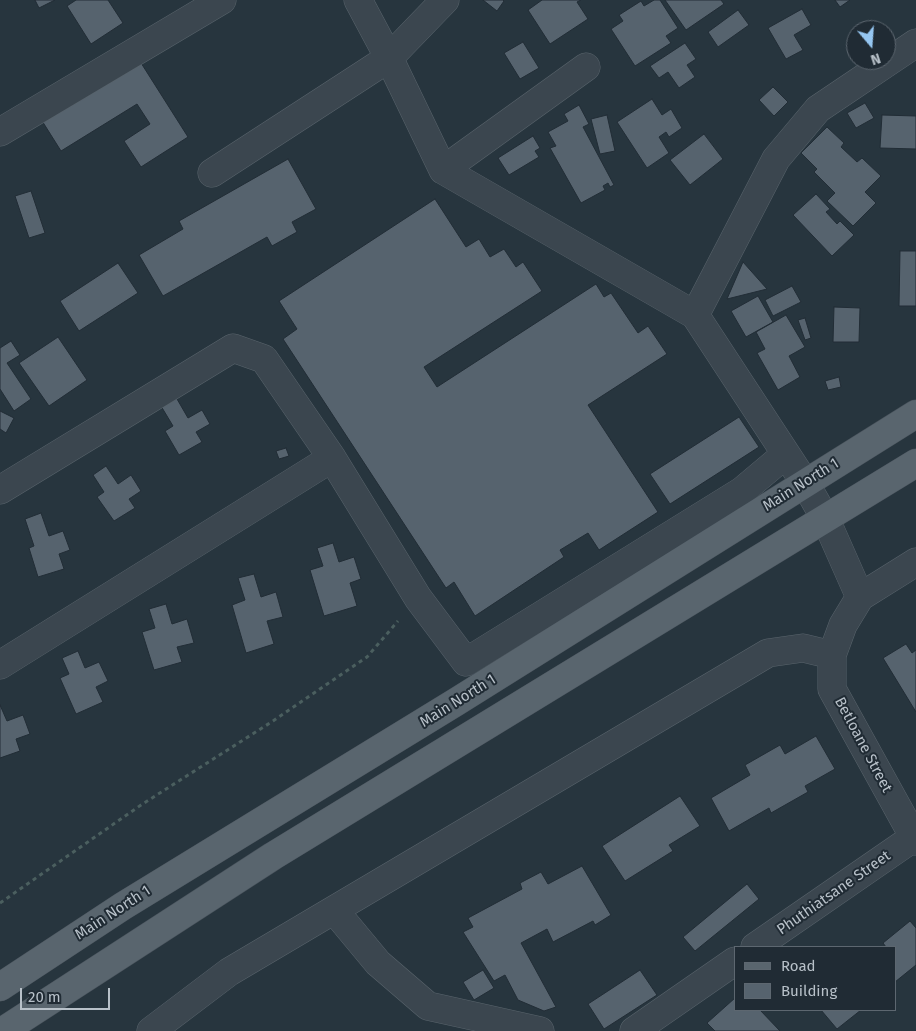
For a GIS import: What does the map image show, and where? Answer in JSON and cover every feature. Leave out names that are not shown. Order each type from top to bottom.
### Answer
[{"type":"main road","name":"Main North 1","points":[[0,987],[123,906],[456,702],[916,414]]},
{"type":"main road","points":[[3,1031],[273,856],[916,464]]},
{"type":"street","points":[[0,132],[222,0]]},
{"type":"street","points":[[358,0],[389,58],[443,170],[695,315],[805,482],[826,520],[860,597],[916,562]]},
{"type":"street","points":[[212,172],[389,58],[445,0]]},
{"type":"street","points":[[695,315],[776,159],[818,109],[916,42]]},
{"type":"street","points":[[443,170],[586,68]]},
{"type":"street","points":[[0,490],[233,348],[264,359],[332,458],[418,598],[466,662],[742,491],[786,454]]},
{"type":"street","points":[[0,664],[332,458]]},
{"type":"street","name":"Betloane Street","points":[[860,597],[843,625],[832,655],[832,689],[914,840]]},
{"type":"street","points":[[151,1031],[229,972],[768,653],[803,648],[832,655]]},
{"type":"street","name":"Phuthiatsane Street","points":[[756,946],[914,840]]},
{"type":"street","points":[[334,910],[378,963],[428,1006],[540,1031]]},
{"type":"street","points":[[634,1031],[734,962]]},
{"type":"path","points":[[0,903],[141,805],[273,721],[368,657],[418,598]]},
{"type":"building","points":[[35,0],[55,0],[39,8]]},
{"type":"building","points":[[76,0],[108,0],[123,23],[91,44],[67,6]]},
{"type":"building","points":[[483,0],[503,0],[504,1],[497,11]]},
{"type":"building","points":[[542,0],[581,0],[577,2],[588,19],[550,44],[528,10]]},
{"type":"building","points":[[654,0],[660,0],[678,28],[666,36],[671,43],[635,66],[611,29],[623,21],[619,15],[641,1],[644,6]]},
{"type":"building","points":[[665,0],[721,0],[724,4],[686,30]]},
{"type":"building","points":[[835,0],[850,0],[840,7]]},
{"type":"building","points":[[802,9],[811,25],[794,35],[803,50],[786,59],[768,28]]},
{"type":"building","points":[[738,10],[749,25],[718,47],[708,32]]},
{"type":"building","points":[[523,42],[539,68],[520,79],[504,53]]},
{"type":"building","points":[[685,43],[696,59],[687,65],[695,77],[679,88],[668,72],[659,78],[650,66]]},
{"type":"building","points":[[136,55],[188,137],[141,167],[124,141],[150,124],[137,104],[61,151],[39,116]]},
{"type":"building","points":[[773,87],[788,102],[774,116],[759,100]]},
{"type":"building","points":[[652,99],[662,115],[671,109],[682,128],[669,137],[666,132],[659,137],[669,153],[647,168],[617,122]]},
{"type":"building","points":[[865,103],[874,118],[856,128],[847,113]]},
{"type":"building","points":[[579,105],[589,124],[583,127],[614,185],[610,187],[608,183],[603,186],[605,190],[581,203],[550,148],[556,146],[548,132],[568,121],[564,114]]},
{"type":"building","points":[[607,115],[615,151],[600,154],[591,119]]},
{"type":"building","points":[[882,115],[916,116],[916,149],[880,148]]},
{"type":"building","points":[[827,127],[844,143],[841,147],[857,162],[862,158],[881,176],[865,192],[876,203],[853,226],[827,201],[835,193],[814,172],[817,169],[801,153]]},
{"type":"building","points":[[704,134],[723,159],[690,185],[670,160]]},
{"type":"building","points":[[533,136],[540,148],[535,151],[539,157],[509,175],[498,158]]},
{"type":"building","points":[[288,159],[316,209],[292,222],[297,232],[272,246],[267,237],[163,296],[139,255],[183,229],[179,221]]},
{"type":"building","points":[[31,191],[45,233],[29,238],[15,196]]},
{"type":"building","points":[[816,194],[830,209],[826,212],[837,224],[840,221],[854,235],[832,256],[793,215]]},
{"type":"building","points":[[435,199],[466,247],[479,239],[490,257],[504,249],[516,267],[523,262],[542,291],[424,367],[437,387],[596,284],[604,297],[611,293],[638,333],[648,326],[667,354],[588,405],[658,512],[599,550],[588,533],[560,550],[564,557],[475,616],[454,582],[446,588],[283,339],[297,329],[279,301]]},
{"type":"building","points":[[900,251],[916,251],[916,306],[899,306]]},
{"type":"building","points":[[743,262],[767,289],[727,299]]},
{"type":"building","points":[[118,263],[138,293],[79,331],[60,301]]},
{"type":"building","points":[[792,286],[801,302],[773,316],[765,300]]},
{"type":"building","points":[[758,296],[773,322],[746,337],[731,311]]},
{"type":"building","points":[[834,307],[860,308],[859,342],[833,342]]},
{"type":"building","points":[[786,315],[805,347],[789,356],[800,377],[778,390],[757,353],[765,349],[756,332]]},
{"type":"building","points":[[805,318],[811,338],[805,340],[798,320]]},
{"type":"building","points":[[58,337],[87,380],[49,406],[19,363]]},
{"type":"building","points":[[11,341],[20,355],[7,363],[31,399],[14,411],[0,389],[0,348]]},
{"type":"building","points":[[839,377],[841,387],[828,390],[825,381]]},
{"type":"building","points":[[173,392],[188,418],[202,410],[210,424],[196,432],[202,442],[179,455],[165,431],[173,426],[158,401]]},
{"type":"building","points":[[0,411],[14,418],[6,433],[0,429]]},
{"type":"building","points":[[739,417],[759,447],[670,504],[650,474]]},
{"type":"building","points":[[286,448],[289,456],[279,459],[276,451]]},
{"type":"building","points":[[106,466],[118,484],[131,475],[141,491],[129,499],[135,508],[114,521],[97,497],[104,492],[93,475]]},
{"type":"building","points":[[41,513],[49,536],[63,531],[70,550],[59,554],[64,569],[38,577],[29,548],[34,546],[25,519]]},
{"type":"building","points":[[333,543],[339,562],[354,557],[361,579],[350,583],[357,606],[324,616],[310,570],[323,566],[317,548]]},
{"type":"building","points":[[254,574],[261,597],[276,592],[283,617],[267,621],[274,644],[246,653],[232,605],[245,600],[238,578]]},
{"type":"building","points":[[166,604],[172,624],[187,619],[194,643],[177,647],[182,662],[154,670],[142,632],[155,628],[149,609]]},
{"type":"building","points":[[906,644],[912,653],[916,650],[916,712],[883,658]]},
{"type":"building","points":[[78,651],[85,668],[99,662],[108,681],[96,687],[103,702],[76,714],[60,678],[69,674],[62,658]]},
{"type":"building","points":[[0,705],[7,721],[23,715],[30,734],[16,739],[20,751],[0,758]]},
{"type":"building","points":[[816,736],[835,769],[805,786],[808,792],[771,813],[769,808],[729,831],[711,798],[750,775],[745,765],[780,745],[785,754]]},
{"type":"building","points":[[680,796],[700,826],[669,845],[673,851],[625,881],[602,846]]},
{"type":"building","points":[[582,866],[611,915],[595,925],[593,921],[553,942],[547,929],[521,943],[556,1007],[544,1011],[518,1000],[505,975],[494,981],[463,932],[473,927],[468,918],[522,889],[520,883],[541,872],[548,884]]},
{"type":"building","points":[[747,884],[759,899],[695,951],[683,937]]},
{"type":"building","points":[[910,921],[916,928],[916,965],[896,981],[896,946],[885,946],[883,943]]},
{"type":"building","points":[[483,970],[494,988],[474,1000],[463,982]]},
{"type":"building","points":[[640,970],[657,995],[604,1029],[588,1004]]},
{"type":"building","points":[[734,999],[734,1011],[761,1011],[780,1031],[715,1031],[707,1023]]},
{"type":"building","points":[[822,1011],[860,1011],[837,1029]]}]
